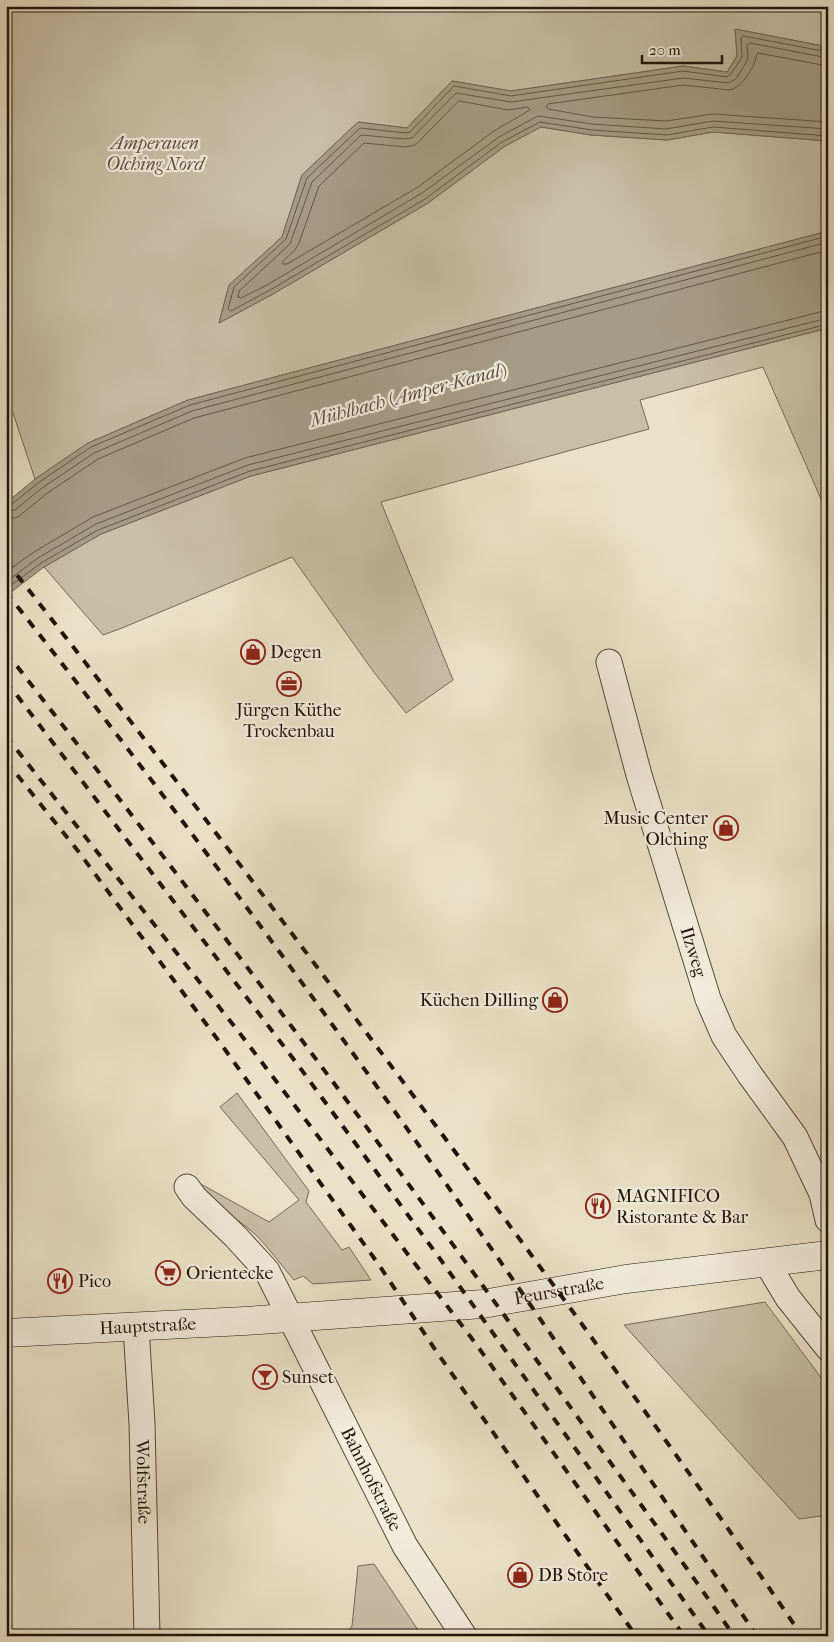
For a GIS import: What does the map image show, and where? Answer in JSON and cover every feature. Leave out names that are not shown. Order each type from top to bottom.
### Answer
[{"type":"street","name":"Ilzweg","points":[[609,662],[639,775],[708,999],[724,1036],[795,1137],[822,1194],[828,1220]]},
{"type":"street","name":"Bahnhofstraße","points":[[187,1187],[266,1271],[405,1546],[464,1636]]},
{"type":"street","name":"Feursstraße","points":[[290,1316],[483,1304],[626,1279],[828,1255]]},
{"type":"street","points":[[767,1263],[788,1298],[828,1348]]},
{"type":"street","name":"Hauptstraße","points":[[6,1333],[136,1327],[290,1316]]},
{"type":"street","name":"Wolfstraße","points":[[136,1327],[142,1424],[148,1636]]},
{"type":"green space","name":"Amperauen Olching Nord","points":[[6,6],[828,6],[828,47],[735,29],[737,56],[727,72],[683,66],[511,91],[452,81],[407,128],[358,122],[302,175],[282,237],[229,285],[219,323],[273,294],[428,203],[505,146],[541,127],[591,135],[667,140],[713,132],[828,141],[828,231],[188,400],[88,443],[35,479],[12,410],[6,404]]},
{"type":"green space","points":[[828,328],[828,515],[763,367],[640,400],[649,429],[381,502],[453,680],[406,713],[373,671],[292,557],[103,635],[44,567],[101,534],[251,476]]},
{"type":"green space","points":[[237,1093],[309,1191],[306,1202],[342,1250],[349,1247],[371,1280],[313,1284],[303,1276],[294,1280],[259,1238],[211,1199],[199,1183],[269,1222],[299,1200],[220,1107]]},
{"type":"green space","points":[[765,1302],[828,1387],[828,1515],[799,1519],[624,1325]]},
{"type":"green space","points":[[374,1564],[422,1636],[344,1636],[352,1626],[358,1566]]},
{"type":"water","points":[[735,29],[828,47],[828,141],[713,132],[667,140],[591,135],[541,127],[505,146],[428,203],[273,294],[219,323],[229,285],[282,237],[302,175],[358,122],[407,128],[452,81],[511,91],[683,66],[727,72],[737,56]]},
{"type":"water","name":"Mühlbach (Amper-Kanal)","points":[[828,231],[828,328],[251,476],[101,534],[44,567],[6,596],[6,503],[35,479],[88,443],[188,400]]},
{"type":"railway","points":[[6,561],[193,803],[485,1193],[646,1413],[802,1636]]},
{"type":"railway","points":[[6,592],[182,820],[404,1124],[506,1269],[757,1636]]},
{"type":"railway","points":[[6,652],[219,930],[359,1117],[498,1306],[734,1636]]},
{"type":"railway","points":[[6,681],[295,1061],[438,1256],[709,1636]]},
{"type":"railway","points":[[6,736],[238,1031],[476,1344],[684,1636]]},
{"type":"railway","points":[[6,761],[78,851],[221,1044],[379,1265],[436,1351],[636,1636]]},
{"type":"place","name":"Degen","points":[[253,652]]},
{"type":"place","name":"Jürgen Küthe Trockenbau","points":[[289,684]]},
{"type":"place","name":"Music Center Olching","points":[[726,828]]},
{"type":"place","name":"Küchen Dilling","points":[[555,1000]]},
{"type":"place","name":"MAGNIFICO Ristorante & Bar","points":[[598,1206]]},
{"type":"place","name":"Orientecke","points":[[168,1273]]},
{"type":"place","name":"Pico","points":[[60,1281]]},
{"type":"place","name":"Sunset","points":[[265,1377]]},
{"type":"place","name":"DB Store","points":[[520,1575]]}]
